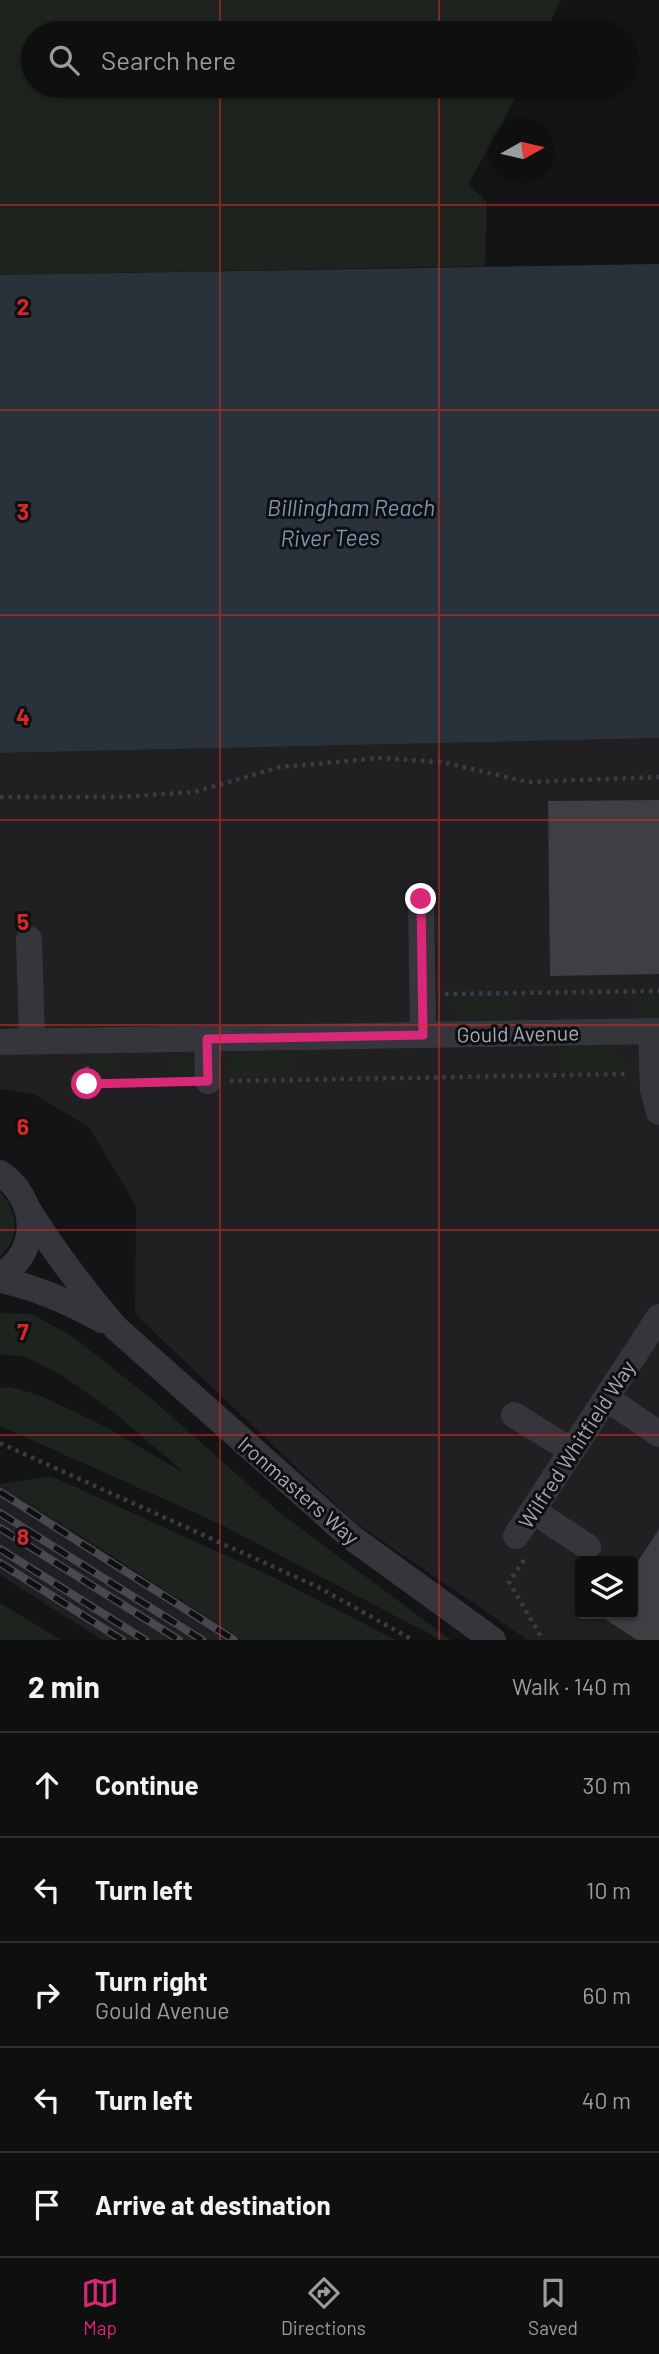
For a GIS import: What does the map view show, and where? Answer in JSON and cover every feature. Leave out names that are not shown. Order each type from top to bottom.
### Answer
[{"type":"street","points":[[421,899],[423,1035]]},
{"type":"street","points":[[29,939],[32,1041]]},
{"type":"street","points":[[655,1031],[652,1073],[659,1112]]},
{"type":"street","name":"Gould Avenue","points":[[0,1042],[655,1031]]},
{"type":"street","points":[[207,1039],[208,1081]]},
{"type":"street","name":"Ironmasters Way","points":[[0,1173],[17,1188],[60,1258],[86,1294],[116,1328],[351,1537],[493,1640]]},
{"type":"street","name":"Ironmasters Way","points":[[0,1278],[23,1252],[30,1230],[27,1208]]},
{"type":"street","name":"Ironmasters Way","points":[[0,1278],[55,1298],[116,1328]]},
{"type":"street","name":"Wilfred Whitfield Way","points":[[523,1544],[533,1511],[659,1317]]},
{"type":"street","points":[[606,1398],[659,1434]]},
{"type":"street","points":[[514,1415],[572,1451]]},
{"type":"street","points":[[533,1511],[588,1547]]},
{"type":"path","points":[[0,797],[120,797],[194,792],[280,767],[380,758],[442,762],[528,782],[659,777]]},
{"type":"path","points":[[423,995],[659,991]]},
{"type":"path","points":[[86,1040],[87,1084],[652,1073]]},
{"type":"path","points":[[0,1443],[318,1587],[412,1640]]},
{"type":"path","points":[[523,1544],[509,1582],[542,1640]]},
{"type":"shaded area","points":[[0,0],[561,0],[551,21],[21,21],[21,98],[514,98],[504,119],[491,119],[491,143],[468,184],[487,202],[485,266],[0,275]]},
{"type":"shaded area","points":[[659,738],[659,1640],[528,1640],[353,1521],[135,1314],[136,1206],[89,1127],[34,1094],[0,1089],[0,753]]},
{"type":"shaded area","points":[[638,996],[659,996],[659,1018],[638,1018]]},
{"type":"shaded area","points":[[514,999],[514,1021],[494,1022],[459,1014],[444,1000]]},
{"type":"shaded area","points":[[601,1046],[634,1069],[558,1071],[559,1047]]},
{"type":"shaded area","points":[[291,1052],[291,1076],[222,1078],[225,1064],[238,1054]]},
{"type":"shaded area","points":[[115,1055],[115,1079],[91,1079],[90,1056]]},
{"type":"shaded area","points":[[171,1055],[191,1060],[201,1078],[171,1079]]},
{"type":"shaded area","points":[[0,1192],[11,1208],[15,1225],[11,1242],[0,1257]]},
{"type":"shaded area","points":[[0,1313],[31,1314],[69,1334],[152,1399],[279,1512],[451,1640],[441,1640],[220,1524],[0,1426],[0,1388],[10,1387],[39,1395],[108,1428],[187,1475],[116,1414],[63,1376],[24,1356],[0,1355]]},
{"type":"shaded area","points":[[51,1476],[269,1575],[396,1640],[242,1640],[0,1484]]},
{"type":"shaded area","points":[[0,1484],[239,1640],[102,1640],[0,1575]]},
{"type":"shaded area","points":[[0,1603],[61,1640],[0,1640]]},
{"type":"water","name":"Billingham Reach","points":[[659,264],[659,738],[0,753],[0,275]]},
{"type":"building","points":[[659,800],[659,974],[550,976],[548,801]]},
{"type":"building","points":[[659,1529],[659,1640],[637,1640],[605,1619],[638,1619],[638,1561]]},
{"type":"railway","points":[[0,1492],[234,1640]]},
{"type":"railway","points":[[0,1513],[202,1640]]},
{"type":"railway","points":[[0,1528],[179,1640]]},
{"type":"railway","points":[[0,1549],[145,1640]]},
{"type":"railway","points":[[0,1563],[122,1640]]},
{"type":"route","points":[[87,1084],[208,1081],[207,1039],[423,1035],[421,899]]},
{"type":"water label","name":"River Tees","points":[[330,537]]}]
